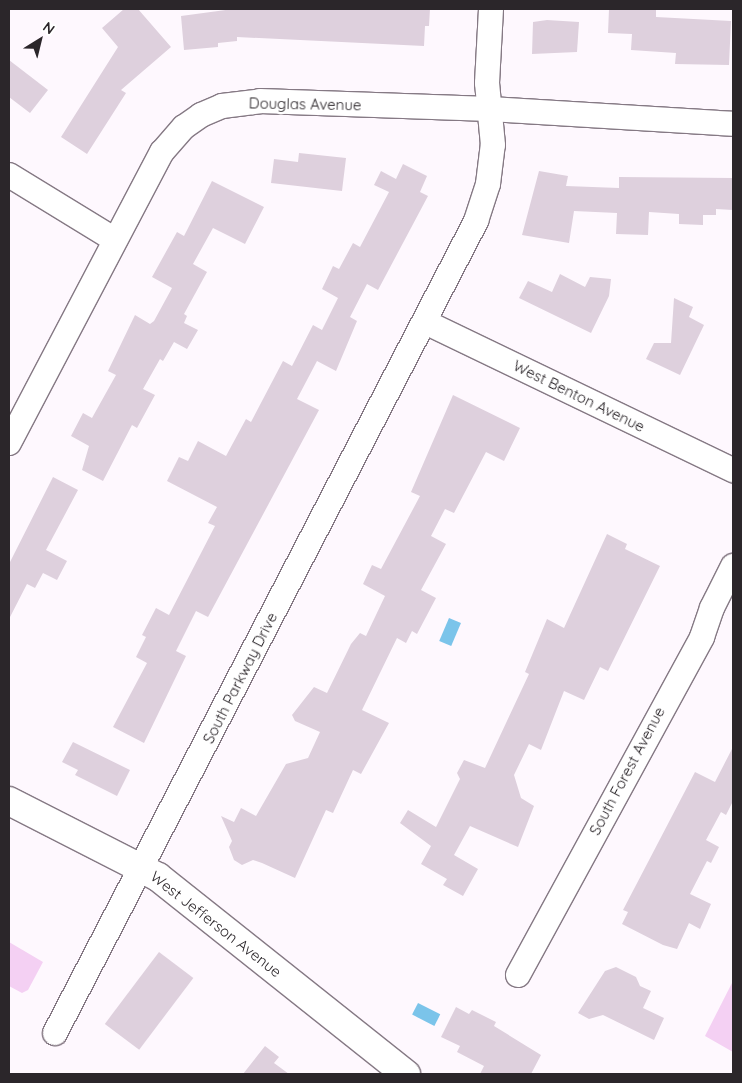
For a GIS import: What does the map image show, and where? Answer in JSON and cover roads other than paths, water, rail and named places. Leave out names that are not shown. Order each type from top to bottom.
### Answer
[{"type":"street","name":"South Parkway Drive","points":[[55,1033],[143,868],[476,221],[488,184],[494,138],[487,83],[491,9]]},
{"type":"street","name":"Douglas Avenue","points":[[9,443],[115,240],[170,141],[201,115],[222,106],[260,101],[490,109],[733,124]]},
{"type":"street","points":[[9,175],[115,240]]},
{"type":"street","name":"West Benton Avenue","points":[[425,322],[733,470]]},
{"type":"street","name":"South Forest Avenue","points":[[518,975],[702,637],[712,608],[733,566]]},
{"type":"street","name":"West Jefferson Avenue","points":[[9,801],[143,868],[406,1074]]},
{"type":"water","points":[[449,618],[461,623],[451,646],[439,641]]},
{"type":"water","points":[[418,1003],[440,1014],[434,1026],[412,1015]]}]
